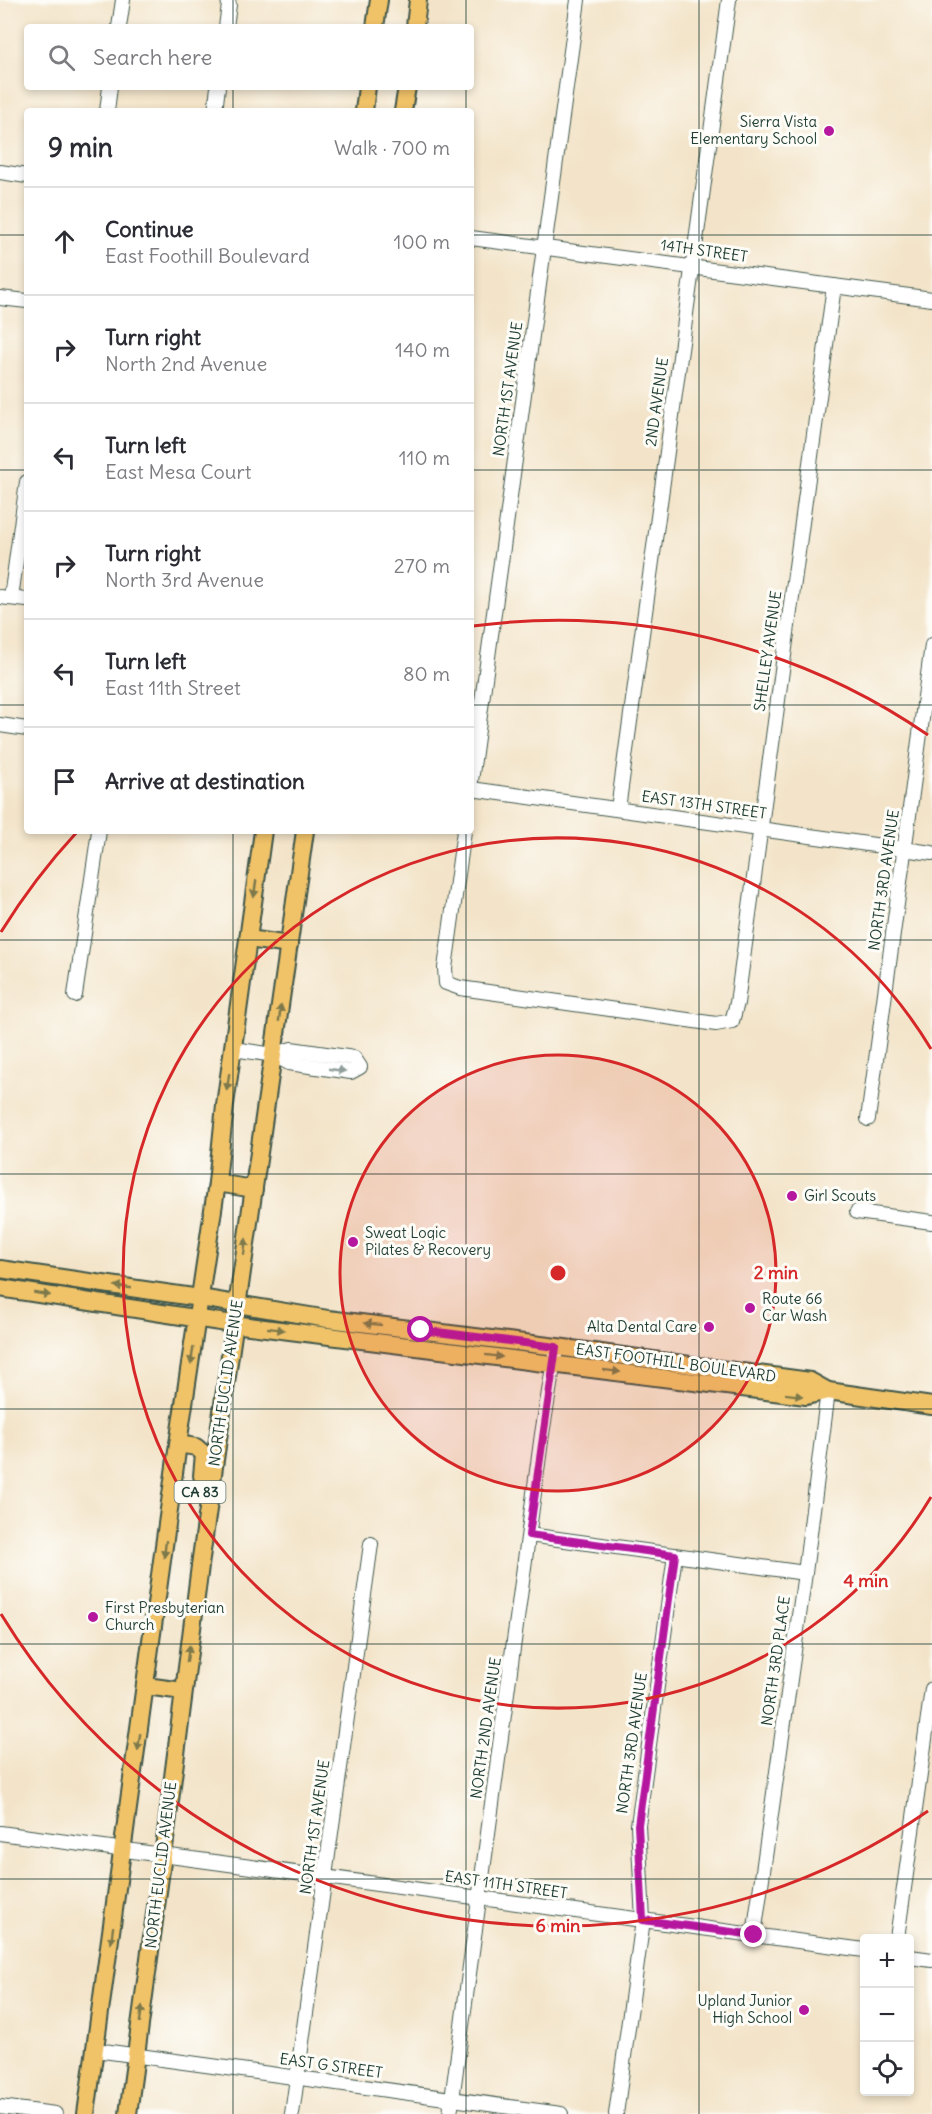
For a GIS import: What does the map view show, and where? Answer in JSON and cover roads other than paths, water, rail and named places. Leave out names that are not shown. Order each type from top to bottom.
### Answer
[{"type":"main road","points":[[375,24],[379,0]]},
{"type":"main road","points":[[415,24],[418,0]]},
{"type":"main road","points":[[364,108],[367,90]]},
{"type":"main road","points":[[403,108],[406,90]]},
{"type":"main road","points":[[86,2114],[178,1444],[217,1183],[263,834]]},
{"type":"main road","name":"NORTH EUCLID AVENUE","points":[[128,2114],[233,1324],[305,834]]},
{"type":"main road","points":[[249,939],[289,945]]},
{"type":"main road","points":[[217,1183],[254,1189]]},
{"type":"main road","name":"EAST FOOTHILL BOULEVARD","points":[[0,1269],[328,1319],[810,1381],[828,1391],[932,1406]]},
{"type":"main road","name":"EAST FOOTHILL BOULEVARD","points":[[0,1288],[233,1324],[806,1396],[828,1391]]},
{"type":"main road","name":"CA 83","points":[[178,1444],[196,1447],[204,1454],[197,1514],[201,1558]]},
{"type":"main road","points":[[146,1686],[183,1691]]},
{"type":"street","points":[[119,24],[123,0]]},
{"type":"street","points":[[226,24],[228,0]]},
{"type":"street","name":"NORTH 1ST AVENUE","points":[[474,760],[578,0]]},
{"type":"street","name":"2ND AVENUE","points":[[618,809],[729,0]]},
{"type":"street","points":[[107,108],[110,90]]},
{"type":"street","points":[[215,108],[218,90]]},
{"type":"street","points":[[0,172],[24,176]]},
{"type":"street","name":"14TH STREET","points":[[474,238],[932,300]]},
{"type":"street","name":"SHELLEY AVENUE","points":[[464,834],[445,968],[446,982],[460,988],[716,1024],[732,1020],[737,1003],[834,286]]},
{"type":"street","points":[[0,298],[24,301]]},
{"type":"street","points":[[24,498],[5,597],[24,600]]},
{"type":"street","name":"NORTH 3RD AVENUE","points":[[868,1119],[932,645]]},
{"type":"street","points":[[0,725],[24,729]]},
{"type":"street","name":"EAST 13TH STREET","points":[[474,789],[932,853]]},
{"type":"street","points":[[75,995],[99,834]]},
{"type":"street","points":[[233,1049],[274,1055],[289,1063],[299,1065],[351,1072],[360,1067],[354,1058],[291,1049],[274,1055]]},
{"type":"street","points":[[856,1212],[932,1222]]},
{"type":"street","name":"NORTH 2ND AVENUE","points":[[450,2114],[556,1347]]},
{"type":"street","name":"NORTH 3RD PLACE","points":[[754,1935],[828,1391]]},
{"type":"street","points":[[529,1535],[805,1573]]},
{"type":"street","name":"NORTH 1ST AVENUE","points":[[292,2114],[370,1544]]},
{"type":"street","name":"NORTH 3RD AVENUE","points":[[616,2114],[643,1920],[638,1825],[675,1555]]},
{"type":"street","points":[[898,1934],[932,1689]]},
{"type":"street","name":"EAST 11TH STREET","points":[[0,1833],[860,1949]]},
{"type":"street","points":[[914,1958],[932,1960]]},
{"type":"street","name":"EAST G STREET","points":[[96,2050],[561,2114]]},
{"type":"street","points":[[0,2107],[55,2114]]},
{"type":"place","name":"Sierra Vista Elementary School","points":[[829,131]]},
{"type":"place","name":"Girl Scouts","points":[[792,1196]]},
{"type":"place","name":"Sweat Logic Pilates & Recovery","points":[[353,1242]]},
{"type":"place","name":"Route 66 Car Wash","points":[[750,1308]]},
{"type":"place","name":"Alta Dental Care","points":[[709,1327]]},
{"type":"place","name":"First Presbyterian Church","points":[[93,1617]]},
{"type":"place","name":"Upland Junior High School","points":[[804,2010]]}]
